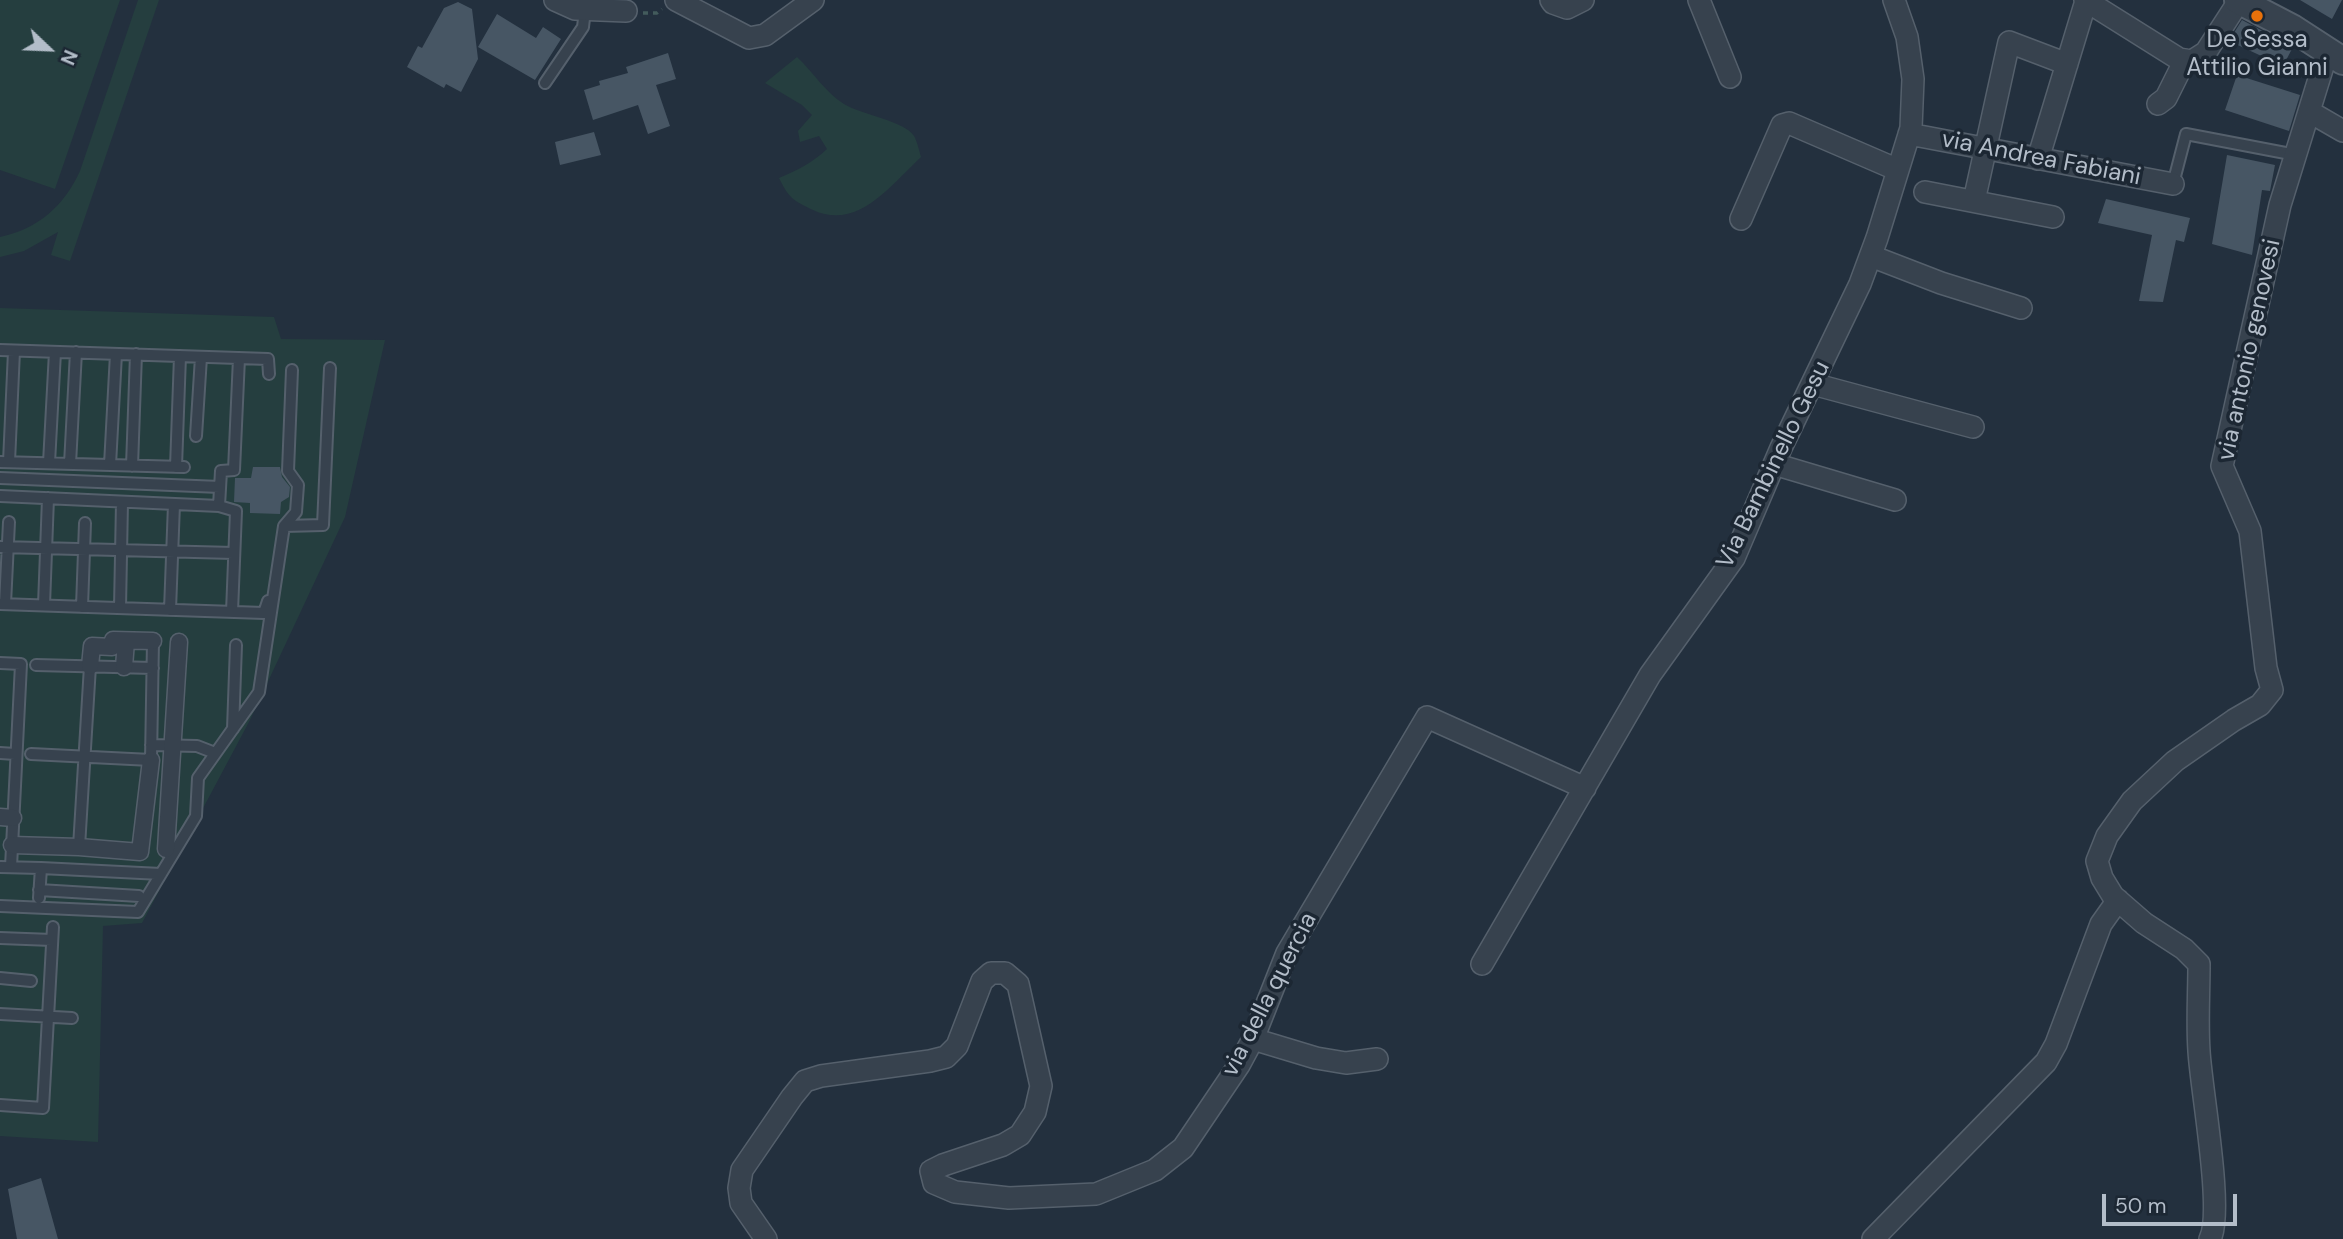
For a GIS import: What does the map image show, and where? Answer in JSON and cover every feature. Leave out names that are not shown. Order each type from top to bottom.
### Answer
[{"type":"street","points":[[555,0],[575,9],[626,11]]},
{"type":"street","points":[[676,0],[749,38],[765,36],[813,0]]},
{"type":"street","points":[[1551,0],[1553,4],[1567,8],[1583,0]]},
{"type":"street","points":[[1699,0],[1730,77]]},
{"type":"street","name":"Via Bambinello Gesu","points":[[1482,964],[1650,675],[1734,558],[1774,464],[1860,284],[1909,134],[1913,79],[1907,37],[1894,0]]},
{"type":"street","points":[[2038,159],[2086,0],[2179,59],[2192,61],[2206,52],[2239,0],[2335,55]]},
{"type":"street","points":[[1975,201],[2009,42],[2067,64]]},
{"type":"street","name":"via antonio genovesi","points":[[2210,1239],[2214,1200],[2199,1049],[2199,964],[2184,949],[2144,923],[2118,900],[2102,878],[2097,861],[2107,836],[2132,802],[2175,761],[2260,705],[2272,690],[2266,668],[2250,531],[2222,466],[2280,205],[2310,112],[2335,55]]},
{"type":"street","points":[[2158,104],[2166,98],[2185,60]]},
{"type":"street","points":[[2310,112],[2343,131]]},
{"type":"street","points":[[1741,219],[1782,125],[1789,123],[1898,170]]},
{"type":"street","name":"via Andrea Fabiani","points":[[1909,134],[2173,184]]},
{"type":"street","points":[[1925,191],[2053,217]]},
{"type":"street","points":[[1871,256],[1941,283],[2021,307]]},
{"type":"street","points":[[1813,384],[1973,427]]},
{"type":"street","points":[[1774,464],[1895,500]]},
{"type":"street","points":[[90,666],[92,646],[112,647],[113,640],[153,641]]},
{"type":"street","points":[[124,667],[126,640]]},
{"type":"street","points":[[166,849],[179,642]]},
{"type":"street","name":"via della quercia","points":[[766,1239],[741,1203],[739,1188],[742,1170],[798,1089],[805,1081],[821,1076],[946,1057],[957,1046],[982,981],[991,974],[1005,974],[1018,984],[1041,1086],[1035,1112],[1020,1135],[1003,1145],[943,1164],[931,1171],[934,1183],[955,1192],[1009,1198],[1096,1194],[1155,1170],[1183,1148],[1239,1065],[1253,1039],[1287,953],[1427,717],[1585,788]]},
{"type":"street","points":[[12,845],[140,852],[151,753]]},
{"type":"street","points":[[1873,1239],[2046,1062],[2056,1044],[2101,923],[2118,900]]},
{"type":"street","points":[[1253,1039],[1317,1058],[1346,1063],[1377,1059]]},
{"type":"lane","points":[[545,83],[583,27],[585,10]]},
{"type":"lane","points":[[2173,184],[2186,134],[2296,155]]},
{"type":"lane","points":[[0,350],[268,359],[269,374]]},
{"type":"lane","points":[[14,351],[5,462],[132,466],[180,467],[180,356]]},
{"type":"lane","points":[[49,463],[55,352]]},
{"type":"lane","points":[[70,464],[76,352]]},
{"type":"lane","points":[[110,465],[116,354]]},
{"type":"lane","points":[[132,466],[136,354]]},
{"type":"lane","points":[[196,436],[201,356]]},
{"type":"lane","points":[[219,506],[221,471],[233,470],[239,358]]},
{"type":"lane","points":[[284,526],[323,525],[330,368]]},
{"type":"lane","points":[[0,906],[138,912],[196,816],[198,778],[259,692],[284,526],[296,512],[298,485],[288,471],[292,370]]},
{"type":"lane","points":[[153,466],[154,484]]},
{"type":"lane","points":[[0,478],[220,487]]},
{"type":"lane","points":[[0,496],[219,506],[236,511],[232,612]]},
{"type":"lane","points":[[44,605],[48,498]]},
{"type":"lane","points":[[120,608],[122,502]]},
{"type":"lane","points":[[170,610],[174,504]]},
{"type":"lane","points":[[9,522],[4,547],[2,604],[264,613],[278,568]]},
{"type":"lane","points":[[82,607],[85,523]]},
{"type":"lane","points":[[4,547],[234,552]]},
{"type":"lane","points":[[151,753],[153,641]]},
{"type":"lane","points":[[233,729],[236,645]]},
{"type":"lane","points":[[0,663],[20,664],[15,754],[6,817],[12,845],[5,867],[161,874]]},
{"type":"lane","points":[[36,665],[153,668]]},
{"type":"lane","points":[[79,847],[90,666]]},
{"type":"lane","points":[[30,754],[85,757],[151,753],[173,746],[197,746],[215,754]]},
{"type":"lane","points":[[0,753],[15,754]]},
{"type":"lane","points":[[41,868],[39,894],[139,896]]},
{"type":"lane","points":[[0,1105],[43,1108],[53,927]]},
{"type":"lane","points":[[0,937],[52,940]]},
{"type":"lane","points":[[0,978],[31,981]]},
{"type":"lane","points":[[0,1014],[72,1018]]},
{"type":"path","points":[[626,11],[657,13],[676,0]]},
{"type":"green space","points":[[0,0],[120,0],[55,189],[0,170]]},
{"type":"green space","points":[[138,0],[159,0],[70,261],[51,255],[58,232],[24,251],[0,257],[0,237],[38,222],[58,205],[74,184]]},
{"type":"green space","points":[[797,57],[831,94],[844,104],[902,126],[916,140],[921,157],[873,202],[845,215],[829,215],[800,204],[792,198],[779,178],[804,166],[827,149],[819,136],[800,142],[798,131],[812,115],[802,105],[765,83]]},
{"type":"green space","points":[[0,308],[274,317],[281,339],[385,340],[345,517],[250,720],[142,923],[103,926],[98,1142],[0,1136]]},
{"type":"building","points":[[2300,0],[2342,0],[2332,19]]},
{"type":"building","points":[[458,2],[472,9],[478,59],[461,92],[446,84],[444,88],[407,67],[418,46],[422,48],[444,8]]},
{"type":"building","points":[[497,14],[536,38],[543,27],[561,39],[535,80],[478,47]]},
{"type":"building","points":[[2242,20],[2293,47],[2283,66],[2229,41]]},
{"type":"building","points":[[668,53],[676,79],[656,85],[670,126],[648,134],[638,105],[593,120],[584,90],[600,85],[599,81],[628,73],[626,67]]},
{"type":"building","points":[[2237,75],[2300,95],[2289,131],[2225,110]]},
{"type":"building","points":[[594,132],[601,155],[560,165],[555,142]]},
{"type":"building","points":[[2227,155],[2275,165],[2270,191],[2262,190],[2252,255],[2212,244]]},
{"type":"building","points":[[2106,199],[2190,218],[2184,242],[2176,240],[2163,302],[2139,301],[2152,235],[2098,223]]},
{"type":"building","points":[[253,467],[280,467],[282,477],[290,487],[289,497],[281,502],[280,514],[250,513],[250,503],[234,502],[235,478],[251,478]]},
{"type":"building","points":[[41,1178],[58,1239],[17,1239],[8,1189]]},
{"type":"place","name":"De Sessa Attilio Gianni","points":[[2257,16]]}]
